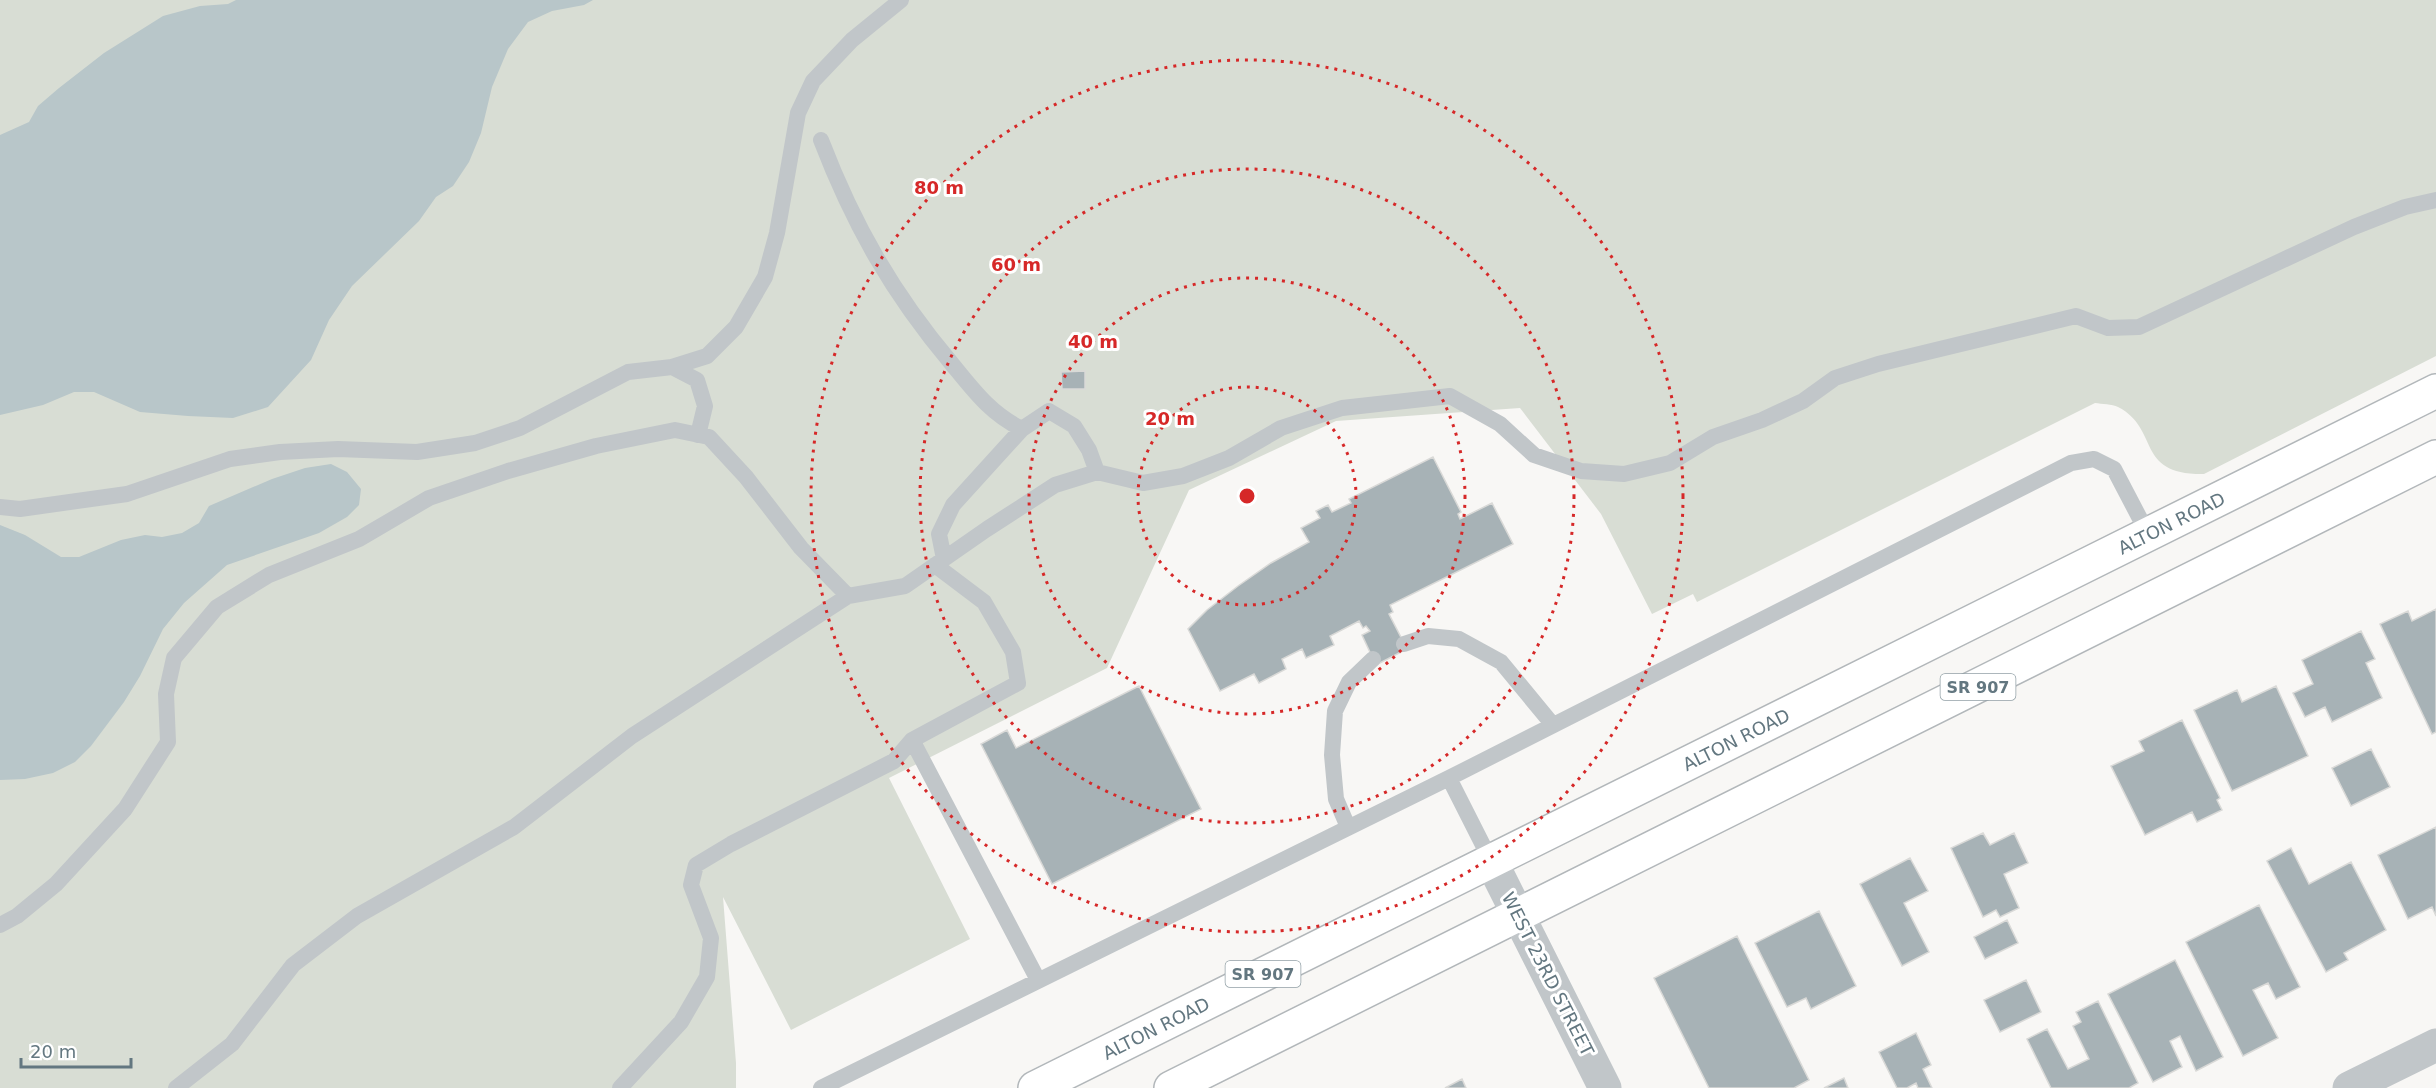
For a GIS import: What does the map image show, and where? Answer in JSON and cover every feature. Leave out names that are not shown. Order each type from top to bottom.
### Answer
[{"type":"highway","name":"ALTON ROAD","points":[[1035,1088],[2436,391]]},
{"type":"highway","name":"SR 907","points":[[1171,1088],[2436,457]]},
{"type":"street","name":"WEST 23RD STREET","points":[[1491,861],[1605,1088]]},
{"type":"street","points":[[2349,1088],[2436,1045]]},
{"type":"lane","points":[[0,507],[20,509],[128,494],[230,459],[280,452],[338,448],[417,452],[475,443],[520,428],[628,372],[672,368],[707,356],[736,327],[765,277],[777,233],[798,113],[813,81],[852,40],[901,0]]},
{"type":"lane","points":[[821,140],[841,193],[870,248],[907,308],[977,394],[1003,419],[1022,429]]},
{"type":"lane","points":[[176,1088],[232,1044],[293,965],[357,916],[514,827],[633,736],[849,596],[905,586],[1055,486],[1097,472],[1143,483],[1183,476],[1229,458],[1281,428],[1342,408],[1450,396],[1500,424],[1534,455],[1581,471],[1624,474],[1671,463],[1713,436],[1762,420],[1803,401],[1835,378],[1878,364],[2076,316],[2108,328],[2139,327],[2354,227],[2405,207],[2436,200]]},
{"type":"lane","points":[[672,368],[697,380],[705,406],[698,435]]},
{"type":"lane","points":[[620,1088],[681,1022],[707,977],[711,938],[691,885],[696,865],[731,844],[894,761],[912,740],[1018,683],[1013,652],[984,602],[940,562],[939,534],[953,505],[1022,429],[1049,411],[1074,426],[1089,450],[1097,472]]},
{"type":"lane","points":[[0,925],[17,916],[56,884],[125,809],[168,741],[166,694],[174,658],[217,607],[269,575],[359,539],[429,498],[508,471],[596,446],[675,430],[709,437],[746,477],[801,548],[849,596]]},
{"type":"lane","points":[[821,1088],[1449,777],[2071,463],[2094,459],[2114,469],[2148,534]]},
{"type":"lane","points":[[1404,644],[1428,636],[1459,639],[1501,662],[1552,725]]},
{"type":"lane","points":[[1348,827],[1336,800],[1332,755],[1335,711],[1349,682],[1373,659]]},
{"type":"lane","points":[[912,740],[1038,980]]},
{"type":"lane","points":[[1449,777],[1491,861]]},
{"type":"shaded area","points":[[0,0],[2436,0],[2436,356],[2204,474],[2182,472],[2167,467],[2157,459],[2140,427],[2131,416],[2116,406],[2095,403],[1697,602],[1693,594],[1652,614],[1601,514],[1520,408],[1336,421],[1189,490],[1107,668],[889,778],[970,939],[791,1030],[723,897],[736,1088],[0,1088]]},
{"type":"shaded area","points":[[236,0],[593,0],[584,5],[552,11],[528,22],[508,49],[492,87],[481,133],[469,162],[453,186],[436,197],[419,221],[352,286],[329,320],[311,360],[268,407],[233,418],[188,416],[140,412],[94,392],[74,392],[43,405],[0,415],[0,135],[29,122],[38,106],[59,88],[104,53],[163,16],[200,6],[228,4]]},
{"type":"shaded area","points":[[331,464],[347,472],[361,489],[359,505],[347,517],[319,533],[227,565],[184,603],[163,629],[140,676],[124,702],[91,746],[75,762],[53,773],[25,779],[0,780],[0,525],[25,535],[61,557],[79,557],[121,540],[145,535],[162,537],[182,533],[199,523],[209,506],[272,479],[305,468]]},
{"type":"building","points":[[1085,371],[1085,389],[1062,389],[1061,372]]},
{"type":"building","points":[[1433,457],[1461,512],[1458,514],[1460,519],[1492,503],[1513,544],[1390,605],[1393,612],[1389,614],[1407,649],[1376,665],[1362,635],[1370,631],[1366,626],[1363,628],[1359,621],[1330,636],[1334,645],[1306,658],[1302,649],[1282,659],[1286,669],[1259,683],[1254,674],[1220,691],[1188,629],[1207,610],[1238,586],[1271,563],[1309,542],[1301,528],[1320,518],[1316,511],[1328,505],[1332,512],[1351,503],[1349,499]]},
{"type":"building","points":[[2436,609],[2436,732],[2432,734],[2380,624],[2408,611],[2412,621]]},
{"type":"building","points":[[2361,631],[2375,659],[2366,663],[2382,698],[2332,722],[2325,707],[2305,717],[2293,693],[2313,684],[2302,660]]},
{"type":"building","points":[[1139,686],[1201,809],[1052,884],[981,744],[1007,730],[1016,748]]},
{"type":"building","points":[[2276,686],[2308,756],[2232,791],[2194,710],[2237,690],[2242,702]]},
{"type":"building","points":[[2182,720],[2220,798],[2217,800],[2222,810],[2197,822],[2192,812],[2145,835],[2111,766],[2144,751],[2139,741]]},
{"type":"building","points":[[2371,749],[2390,787],[2351,806],[2332,768]]},
{"type":"building","points":[[2436,827],[2436,916],[2432,907],[2408,919],[2378,855]]},
{"type":"building","points":[[1983,833],[1990,845],[2014,833],[2028,863],[2004,874],[2019,908],[2000,917],[1996,910],[1983,917],[1951,848]]},
{"type":"building","points":[[2291,848],[2309,884],[2351,862],[2386,930],[2344,953],[2348,960],[2326,972],[2267,861]]},
{"type":"building","points":[[1910,858],[1928,891],[1904,903],[1929,952],[1902,966],[1860,884]]},
{"type":"building","points":[[2259,905],[2300,987],[2276,999],[2268,983],[2253,990],[2278,1038],[2243,1056],[2186,942]]},
{"type":"building","points":[[1819,911],[1856,986],[1811,1009],[1806,998],[1787,1007],[1755,943]]},
{"type":"building","points":[[2007,920],[2018,943],[1985,959],[1974,937]]},
{"type":"building","points":[[1737,936],[1809,1080],[1794,1088],[1709,1088],[1654,978]]},
{"type":"building","points":[[2175,960],[2223,1057],[2196,1071],[2180,1036],[2170,1041],[2182,1067],[2153,1082],[2108,994]]},
{"type":"building","points":[[2026,980],[2041,1012],[2000,1032],[1984,1000]]},
{"type":"building","points":[[2098,1001],[2138,1083],[2129,1088],[2051,1088],[2027,1039],[2047,1029],[2068,1069],[2089,1059],[2073,1026],[2081,1022],[2076,1012]]},
{"type":"building","points":[[1916,1033],[1931,1065],[1923,1069],[1932,1088],[1918,1088],[1916,1083],[1907,1088],[1897,1088],[1879,1052]]},
{"type":"building","points":[[1844,1078],[1848,1088],[1824,1088]]},
{"type":"building","points":[[1462,1079],[1466,1088],[1445,1088]]}]
